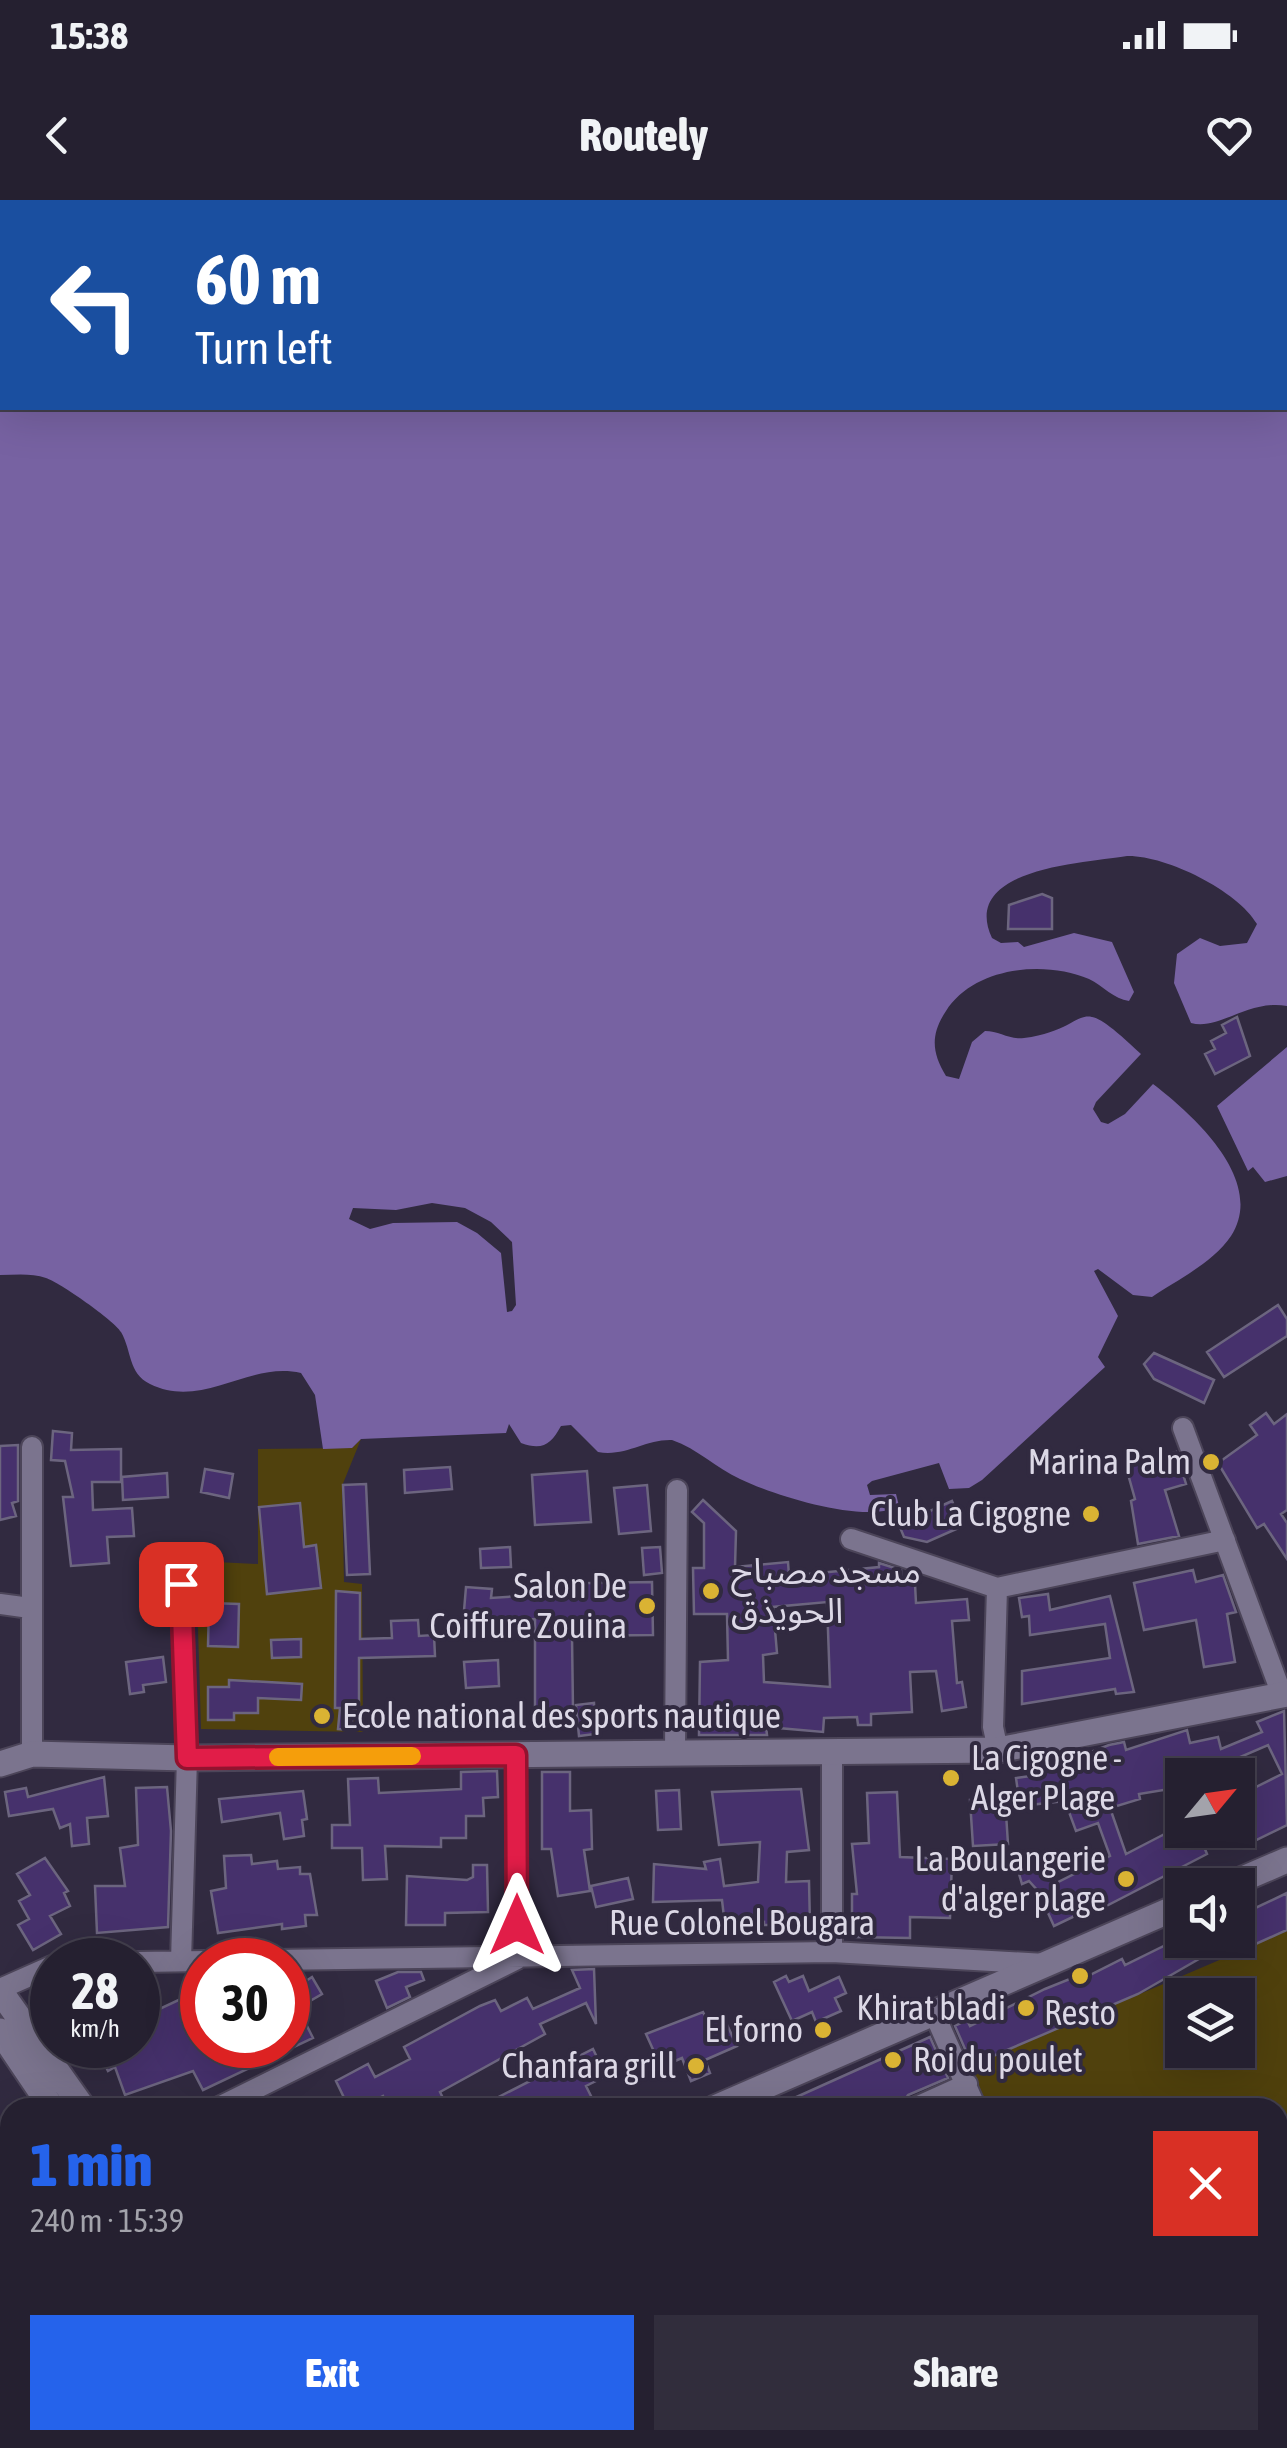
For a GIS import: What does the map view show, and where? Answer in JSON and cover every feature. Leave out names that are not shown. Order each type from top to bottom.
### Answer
[{"type":"street","points":[[0,1764],[32,1754],[187,1758],[998,1750],[1285,1694],[1183,1428]]},
{"type":"street","points":[[32,1447],[32,1754]]},
{"type":"street","points":[[675,1754],[677,1490]]},
{"type":"street","points":[[851,1539],[997,1588],[1225,1540]]},
{"type":"street","points":[[181,1584],[187,1758],[182,1938]]},
{"type":"street","points":[[997,1588],[992,1727],[998,1750]]},
{"type":"street","points":[[0,1604],[30,1608]]},
{"type":"street","points":[[832,1752],[832,1952]]},
{"type":"street","points":[[237,2098],[517,1958],[516,1755]]},
{"type":"street","points":[[1255,1874],[1287,1860]]},
{"type":"street","points":[[738,2098],[1165,1912]]},
{"type":"street","name":"Rue Colonel Bougara","points":[[310,1957],[832,1952],[1047,1964]]},
{"type":"street","points":[[30,1976],[0,1990],[77,2098]]},
{"type":"street","points":[[934,2013],[972,2098]]},
{"type":"street","points":[[0,2031],[45,2098]]},
{"type":"street","points":[[936,2098],[966,2084]]},
{"type":"shaded area","points":[[0,410],[1287,410],[1287,1006],[1260,1007],[1212,1023],[1191,1023],[1174,983],[1177,954],[1200,938],[1220,946],[1247,943],[1257,924],[1234,899],[1199,877],[1161,861],[1127,856],[1032,873],[994,896],[987,914],[992,938],[1001,943],[1018,942],[1024,947],[1074,933],[1112,942],[1134,992],[1129,1001],[1071,973],[1011,971],[974,985],[958,996],[937,1028],[935,1044],[946,1076],[959,1079],[972,1042],[985,1031],[1024,1038],[1047,1033],[1083,1017],[1103,1022],[1141,1054],[1096,1102],[1093,1109],[1101,1122],[1108,1124],[1125,1114],[1153,1084],[1187,1113],[1220,1150],[1239,1193],[1240,1215],[1231,1236],[1215,1254],[1152,1297],[1133,1295],[1098,1269],[1094,1271],[1118,1316],[1098,1357],[1105,1367],[982,1480],[969,1488],[949,1489],[939,1463],[872,1481],[867,1485],[870,1495],[896,1494],[899,1506],[865,1512],[819,1506],[755,1486],[672,1440],[618,1452],[598,1452],[571,1425],[561,1426],[541,1446],[521,1443],[509,1424],[506,1433],[361,1439],[352,1448],[323,1449],[315,1395],[301,1373],[262,1373],[188,1392],[150,1384],[134,1368],[125,1339],[109,1319],[53,1281],[0,1275]]},
{"type":"shaded area","points":[[1287,1047],[1287,1176],[1265,1182],[1253,1167],[1248,1171],[1217,1106]]},
{"type":"shaded area","points":[[361,1439],[342,1486],[344,1582],[362,1584],[363,1732],[201,1729],[196,1561],[258,1564],[258,1449],[352,1448]]},
{"type":"shaded area","points":[[1287,1931],[1287,2098],[981,2098],[967,2068],[1165,1983],[1165,2068],[1255,2068],[1255,1978],[1177,1978],[1224,1958],[1255,1958],[1255,1945]]},
{"type":"pier","points":[[432,1203],[465,1208],[491,1222],[512,1242],[516,1305],[512,1311],[507,1312],[501,1253],[477,1233],[457,1222],[393,1223],[370,1229],[349,1219],[353,1208],[396,1210]]},
{"type":"building","points":[[1042,894],[1052,898],[1052,929],[1008,929],[1009,905]]},
{"type":"building","points":[[1237,1017],[1250,1056],[1215,1074],[1205,1054],[1215,1049],[1211,1041],[1226,1033],[1222,1025]]},
{"type":"building","points":[[1278,1305],[1287,1319],[1287,1336],[1224,1377],[1207,1352]]},
{"type":"building","points":[[1154,1353],[1214,1380],[1204,1403],[1154,1379],[1144,1364]]},
{"type":"building","points":[[1266,1413],[1274,1424],[1287,1414],[1287,1510],[1281,1514],[1287,1523],[1287,1559],[1264,1524],[1257,1528],[1218,1463],[1257,1435],[1250,1425]]},
{"type":"building","points":[[53,1431],[72,1433],[71,1450],[121,1449],[121,1482],[92,1482],[93,1510],[132,1508],[134,1536],[107,1537],[109,1563],[71,1566],[63,1497],[73,1497],[65,1461],[51,1460]]},
{"type":"building","points":[[18,1445],[18,1501],[12,1503],[16,1516],[0,1520],[0,1446]]},
{"type":"building","points":[[1176,1452],[1186,1484],[1165,1490],[1179,1536],[1138,1544],[1131,1501],[1135,1499],[1126,1467]]},
{"type":"building","points":[[450,1467],[452,1489],[405,1493],[404,1470]]},
{"type":"building","points":[[205,1469],[233,1474],[229,1498],[201,1492]]},
{"type":"building","points":[[587,1471],[591,1522],[535,1525],[532,1475]]},
{"type":"building","points":[[167,1473],[168,1497],[123,1500],[122,1477]]},
{"type":"building","points":[[366,1484],[370,1574],[347,1575],[343,1485]]},
{"type":"building","points":[[647,1485],[651,1531],[619,1534],[614,1488]]},
{"type":"building","points":[[703,1500],[736,1531],[735,1567],[788,1562],[789,1576],[879,1567],[879,1563],[901,1570],[901,1584],[915,1584],[916,1603],[967,1599],[969,1620],[952,1621],[957,1683],[962,1682],[966,1707],[942,1711],[936,1671],[910,1672],[912,1712],[871,1714],[871,1725],[858,1725],[857,1717],[824,1718],[823,1732],[766,1727],[767,1735],[699,1735],[700,1662],[728,1660],[727,1614],[694,1614],[693,1568],[704,1568],[704,1523],[692,1512]],"holes":[[[827,1602],[830,1687],[764,1682],[763,1655],[777,1653],[773,1607]]]},
{"type":"building","points":[[952,1501],[963,1526],[927,1542],[904,1537],[899,1525]]},
{"type":"building","points":[[300,1503],[304,1547],[316,1545],[321,1588],[267,1594],[259,1507]]},
{"type":"building","points":[[510,1547],[511,1567],[481,1568],[480,1549]]},
{"type":"building","points":[[660,1547],[662,1573],[644,1575],[642,1548]]},
{"type":"building","points":[[1193,1570],[1196,1582],[1223,1575],[1236,1612],[1227,1614],[1235,1662],[1204,1667],[1196,1620],[1144,1630],[1134,1583]]},
{"type":"building","points":[[652,1582],[653,1635],[572,1636],[573,1710],[535,1710],[535,1619],[463,1623],[466,1587],[492,1589],[491,1598],[534,1595],[534,1584]]},
{"type":"building","points":[[336,1591],[360,1593],[360,1639],[392,1638],[391,1621],[418,1620],[419,1636],[434,1635],[435,1656],[359,1658],[359,1709],[354,1709],[351,1730],[338,1729],[340,1708],[335,1708]]},
{"type":"building","points":[[1048,1594],[1050,1610],[1110,1596],[1134,1692],[1116,1694],[1115,1689],[1022,1704],[1022,1671],[1110,1658],[1105,1624],[1030,1635],[1029,1616],[1022,1617],[1019,1598]]},
{"type":"building","points":[[209,1603],[239,1604],[238,1647],[208,1646]]},
{"type":"building","points":[[301,1639],[301,1657],[272,1658],[271,1640]]},
{"type":"building","points":[[163,1657],[166,1682],[143,1685],[144,1692],[130,1694],[126,1662]]},
{"type":"building","points":[[498,1660],[499,1686],[466,1688],[464,1662]]},
{"type":"building","points":[[229,1680],[302,1684],[301,1700],[258,1698],[258,1713],[234,1713],[234,1720],[208,1720],[208,1687],[229,1687]]},
{"type":"building","points":[[594,1703],[595,1734],[579,1736],[576,1705]]},
{"type":"building","points":[[1284,1711],[1287,1825],[1255,1841],[1255,1788],[1282,1774],[1268,1745],[1238,1758],[1165,1758],[1165,1790],[1139,1794],[1140,1799],[1110,1808],[1126,1854],[1165,1834],[1165,1848],[1204,1848],[1207,1854],[1180,1868],[1165,1868],[1165,1876],[1083,1918],[1081,1913],[1054,1926],[1038,1891],[1029,1881],[1022,1884],[1017,1867],[1042,1855],[1056,1883],[1110,1856],[1098,1823],[1076,1831],[1065,1801],[1020,1806],[1016,1778],[1038,1775],[1035,1763],[1055,1757],[1057,1765],[1109,1745],[1124,1742],[1126,1750],[1187,1730],[1190,1743],[1218,1737],[1221,1749],[1262,1732],[1257,1722]]},
{"type":"building","points":[[497,1771],[498,1797],[483,1798],[484,1816],[466,1816],[466,1838],[441,1838],[441,1847],[385,1846],[387,1879],[363,1880],[362,1848],[332,1848],[332,1825],[350,1825],[348,1779],[378,1778],[379,1793],[461,1789],[461,1772]]},
{"type":"building","points":[[542,1772],[570,1772],[570,1811],[591,1810],[592,1849],[584,1850],[590,1891],[558,1896],[551,1849],[542,1849]]},
{"type":"building","points":[[104,1777],[108,1816],[87,1818],[89,1844],[72,1846],[70,1824],[60,1828],[53,1809],[9,1816],[5,1792],[26,1788],[28,1797]]},
{"type":"building","points":[[167,1787],[171,1831],[168,1927],[97,1933],[95,1886],[125,1886],[120,1848],[138,1845],[136,1788]]},
{"type":"building","points":[[801,1789],[809,1850],[787,1852],[786,1882],[809,1881],[810,1925],[764,1922],[725,1926],[722,1900],[653,1902],[654,1864],[706,1869],[704,1862],[720,1859],[724,1886],[758,1882],[760,1842],[719,1845],[712,1792]]},
{"type":"building","points":[[679,1790],[681,1829],[658,1830],[656,1791]]},
{"type":"building","points":[[303,1791],[307,1819],[302,1820],[304,1836],[284,1839],[280,1813],[222,1822],[219,1799]]},
{"type":"building","points":[[897,1792],[900,1857],[952,1859],[950,1918],[910,1917],[910,1938],[852,1937],[852,1894],[857,1894],[852,1844],[869,1843],[867,1793]]},
{"type":"building","points":[[1005,1798],[1008,1844],[973,1846],[970,1800]]},
{"type":"building","points":[[251,1855],[252,1864],[277,1861],[278,1869],[300,1867],[300,1874],[310,1874],[317,1915],[305,1915],[306,1926],[282,1929],[282,1924],[218,1933],[211,1891],[226,1888],[224,1856]]},
{"type":"building","points":[[45,1858],[68,1891],[64,1893],[70,1906],[50,1916],[61,1934],[54,1938],[30,1938],[30,1945],[18,1925],[29,1919],[19,1901],[30,1895],[17,1874]]},
{"type":"building","points":[[473,1865],[487,1865],[488,1912],[445,1913],[445,1925],[406,1925],[407,1876],[467,1880],[473,1877]]},
{"type":"building","points":[[628,1878],[633,1899],[596,1907],[591,1886]]},
{"type":"building","points":[[1287,1893],[1287,1930],[1255,1944],[1255,1908]]},
{"type":"building","points":[[1165,1945],[1165,1958],[1201,1958],[1138,1994],[972,2065],[955,2026],[967,2020],[970,2026],[1045,1989],[1082,1974],[1084,1978],[1122,1959],[1125,1965]]},
{"type":"building","points":[[594,1969],[596,2024],[586,2003],[540,2024],[545,2034],[440,2092],[443,2098],[344,2098],[336,2081],[368,2064],[375,2077],[410,2059],[404,2047],[480,2006],[495,2000],[501,2011],[527,1998],[533,2009],[580,1988],[572,1970]]},
{"type":"building","points":[[398,1972],[421,1972],[424,1980],[406,1987],[410,1997],[387,2008],[376,1981]]},
{"type":"building","points":[[786,1976],[789,1982],[803,1976],[809,1991],[839,1977],[846,1993],[835,1998],[841,2011],[816,2022],[812,2012],[792,2021],[774,1982]]},
{"type":"building","points":[[312,1977],[322,1994],[310,2001],[310,1978]]},
{"type":"building","points":[[180,1999],[180,2068],[250,2068],[203,2090],[193,2071],[125,2095],[115,2068],[160,2068],[160,2009]]},
{"type":"building","points":[[703,2012],[707,2020],[722,2014],[737,2046],[705,2060],[710,2073],[691,2081],[682,2058],[661,2067],[646,2034]]},
{"type":"building","points":[[930,2037],[948,2078],[906,2098],[794,2098]]},
{"type":"building","points":[[593,2049],[606,2076],[586,2086],[592,2098],[497,2098]]},
{"type":"slow traffic","points":[[278,1757],[412,1756]]},
{"type":"place","name":"Marina Palm","points":[[1211,1462]]},
{"type":"place","name":"Club La Cigogne","points":[[1091,1514]]},
{"type":"place","name":"مسجد مصباح الحويذق","points":[[711,1591]]},
{"type":"place","name":"Salon De Coiffure Zouina","points":[[647,1606]]},
{"type":"place","name":"Ecole national des sports nautique","points":[[322,1716]]},
{"type":"place","name":"La Cigogne - Alger Plage","points":[[951,1778]]},
{"type":"place","name":"La Boulangerie d'alger plage","points":[[1126,1879]]},
{"type":"place","name":"Resto","points":[[1080,1976]]},
{"type":"place","name":"Khirat bladi","points":[[1026,2008]]},
{"type":"place","name":"El forno","points":[[823,2030]]},
{"type":"place","name":"Roi du poulet","points":[[893,2060]]},
{"type":"place","name":"Chanfara grill","points":[[696,2066]]},
{"type":"route","points":[[181,1584],[187,1758],[516,1755],[517,1925]]}]
